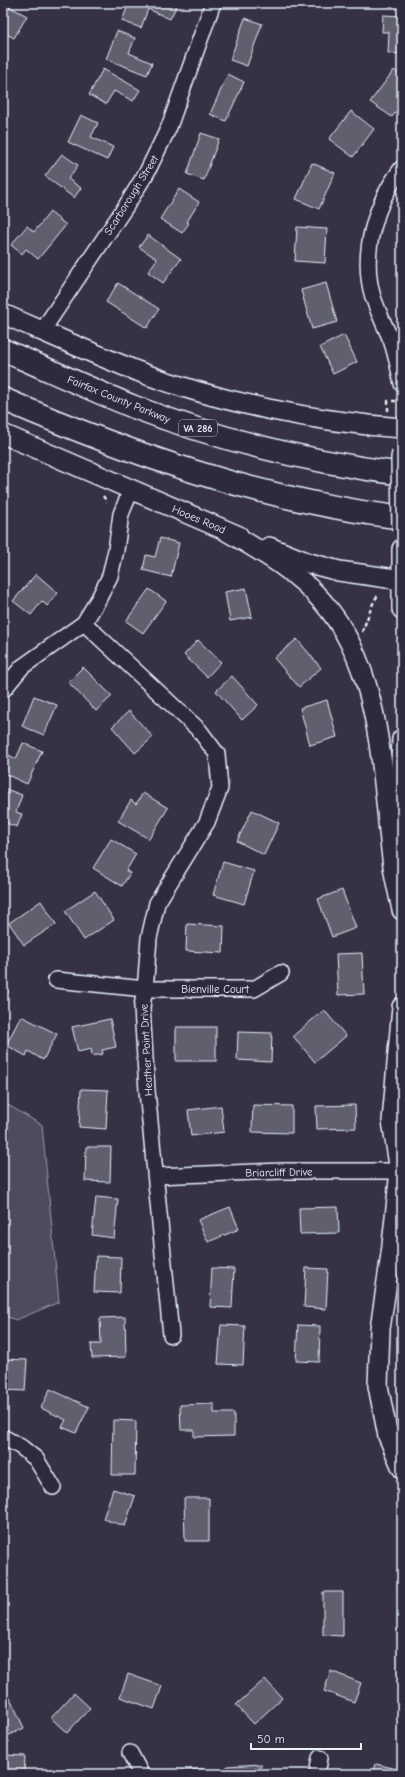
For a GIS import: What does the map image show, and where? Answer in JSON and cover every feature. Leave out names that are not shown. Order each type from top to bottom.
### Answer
[{"type":"highway","name":"Fairfax County Parkway","points":[[3,350],[107,396],[188,426],[292,454],[347,466],[402,474]]},
{"type":"highway","points":[[3,399],[111,444],[199,474],[307,502],[402,518]]},
{"type":"main road","points":[[3,314],[137,371],[214,395],[318,418],[402,428]]},
{"type":"main road","name":"Hooes Road","points":[[3,434],[228,532],[325,567],[355,574],[402,580]]},
{"type":"main road","points":[[402,453],[402,530]]},
{"type":"main road","points":[[228,532],[271,558],[305,583],[331,612],[352,646],[362,670],[370,700],[385,786],[393,866],[402,910]]},
{"type":"main road","points":[[402,549],[402,609]]},
{"type":"main road","points":[[402,739],[400,786],[402,832]]},
{"type":"main road","points":[[402,1007],[392,1121],[401,1169],[380,1329],[378,1386],[388,1436],[402,1468]]},
{"type":"street","name":"Scarborough Street","points":[[42,331],[126,206],[147,172],[169,127],[214,3]]},
{"type":"street","points":[[402,168],[388,187],[376,216],[370,242],[369,274],[373,298],[392,342],[402,384]]},
{"type":"street","points":[[3,690],[22,667],[84,624],[110,576],[116,550],[121,514],[131,490]]},
{"type":"street","name":"Heather Point Drive","points":[[84,624],[200,730],[217,754],[220,788],[206,822],[158,903],[149,938],[142,1016],[147,1091],[171,1336]]},
{"type":"street","name":"Bienville Court","points":[[56,980],[145,989],[254,989],[281,973]]},
{"type":"street","name":"Briarcliff Drive","points":[[156,1176],[283,1171],[401,1169]]},
{"type":"street","points":[[3,1437],[21,1447],[36,1460],[53,1487]]},
{"type":"street","points":[[130,1753],[141,1774]]},
{"type":"street","points":[[317,1774],[320,1758]]},
{"type":"path","points":[[388,401],[402,401]]},
{"type":"path","points":[[361,633],[374,601],[381,592]]},
{"type":"shaded area","points":[[3,1102],[42,1125],[59,1302],[16,1320],[3,1315]]},
{"type":"building","points":[[129,3],[171,3],[177,5],[170,19],[148,9],[141,28],[122,21]]},
{"type":"building","points":[[10,7],[27,16],[14,38],[3,32],[3,20]]},
{"type":"building","points":[[383,15],[402,16],[402,54],[388,53],[389,32],[382,32]]},
{"type":"building","points":[[245,18],[262,24],[247,66],[230,60]]},
{"type":"building","points":[[117,31],[135,38],[129,53],[152,63],[147,75],[106,59]]},
{"type":"building","points":[[103,69],[140,90],[133,101],[114,91],[106,104],[89,95]]},
{"type":"building","points":[[394,70],[402,76],[402,104],[392,117],[370,102]]},
{"type":"building","points":[[228,74],[244,82],[226,121],[210,114]]},
{"type":"building","points":[[351,111],[374,129],[353,157],[329,139]]},
{"type":"building","points":[[81,115],[98,123],[91,137],[113,147],[107,160],[68,142]]},
{"type":"building","points":[[201,133],[219,139],[204,180],[187,174]]},
{"type":"building","points":[[62,154],[78,165],[68,179],[81,188],[74,198],[45,176]]},
{"type":"building","points":[[312,163],[335,173],[319,209],[296,199]]},
{"type":"building","points":[[179,189],[199,202],[187,222],[189,223],[182,233],[160,219]]},
{"type":"building","points":[[50,212],[66,225],[38,259],[26,249],[22,254],[11,245],[27,226],[34,232]]},
{"type":"building","points":[[297,227],[327,229],[325,263],[295,261]]},
{"type":"building","points":[[148,235],[181,259],[163,283],[148,272],[157,259],[139,247]]},
{"type":"building","points":[[118,283],[159,309],[147,328],[106,302]]},
{"type":"building","points":[[326,283],[337,322],[312,329],[301,290]]},
{"type":"building","points":[[344,335],[357,362],[333,374],[320,347]]},
{"type":"building","points":[[160,538],[179,543],[171,577],[143,570],[146,555],[155,557]]},
{"type":"building","points":[[36,574],[58,593],[47,606],[42,601],[31,615],[13,601]]},
{"type":"building","points":[[246,588],[252,617],[230,621],[225,592]]},
{"type":"building","points":[[149,589],[166,601],[143,633],[126,621]]},
{"type":"building","points":[[297,639],[321,668],[299,687],[274,658]]},
{"type":"building","points":[[198,640],[221,662],[207,677],[184,655]]},
{"type":"building","points":[[83,667],[112,696],[96,711],[68,682]]},
{"type":"building","points":[[232,676],[258,705],[242,720],[216,691]]},
{"type":"building","points":[[34,696],[57,705],[44,735],[22,726]]},
{"type":"building","points":[[327,700],[337,737],[310,745],[300,708]]},
{"type":"building","points":[[129,711],[153,737],[135,753],[112,727]]},
{"type":"building","points":[[23,743],[42,751],[27,784],[3,773],[3,762],[7,754],[16,759]]},
{"type":"building","points":[[3,788],[22,795],[16,812],[22,814],[17,827],[3,822]]},
{"type":"building","points":[[143,793],[168,808],[149,839],[118,821],[131,800],[136,804]]},
{"type":"building","points":[[252,810],[279,823],[264,855],[237,841]]},
{"type":"building","points":[[111,839],[136,854],[126,871],[130,873],[122,886],[93,868]]},
{"type":"building","points":[[3,840],[9,842],[3,854]]},
{"type":"building","points":[[223,862],[254,871],[244,904],[213,895]]},
{"type":"building","points":[[342,890],[356,928],[332,937],[318,899]]},
{"type":"building","points":[[95,891],[114,920],[84,940],[65,911]]},
{"type":"building","points":[[41,901],[56,924],[24,945],[9,923]]},
{"type":"building","points":[[187,924],[224,926],[223,953],[186,951]]},
{"type":"building","points":[[362,953],[364,994],[338,995],[336,954]]},
{"type":"building","points":[[3,956],[8,993],[3,994]]},
{"type":"building","points":[[324,1010],[346,1036],[315,1062],[293,1036]]},
{"type":"building","points":[[21,1016],[57,1034],[43,1060],[28,1051],[26,1056],[6,1045]]},
{"type":"building","points":[[110,1019],[116,1047],[102,1050],[103,1054],[92,1056],[91,1049],[78,1052],[72,1027]]},
{"type":"building","points":[[176,1027],[216,1027],[216,1061],[176,1061]]},
{"type":"building","points":[[238,1032],[272,1033],[271,1062],[237,1060]]},
{"type":"building","points":[[81,1089],[108,1090],[106,1129],[79,1127]]},
{"type":"building","points":[[253,1105],[292,1106],[292,1133],[252,1132]]},
{"type":"building","points":[[355,1105],[356,1128],[317,1129],[316,1106]]},
{"type":"building","points":[[221,1106],[224,1132],[191,1136],[188,1110]]},
{"type":"building","points":[[86,1147],[111,1147],[110,1182],[85,1181]]},
{"type":"building","points":[[96,1197],[118,1199],[114,1238],[92,1235]]},
{"type":"building","points":[[230,1207],[239,1229],[208,1242],[198,1220]]},
{"type":"building","points":[[338,1207],[339,1233],[300,1234],[299,1208]]},
{"type":"building","points":[[96,1256],[121,1257],[120,1293],[94,1292]]},
{"type":"building","points":[[212,1268],[234,1269],[232,1308],[210,1307]]},
{"type":"building","points":[[306,1268],[328,1269],[326,1309],[304,1307]]},
{"type":"building","points":[[125,1317],[126,1357],[92,1358],[91,1344],[101,1344],[100,1318]]},
{"type":"building","points":[[221,1325],[245,1326],[243,1365],[218,1364]]},
{"type":"building","points":[[298,1325],[320,1326],[319,1362],[296,1361]]},
{"type":"building","points":[[3,1359],[27,1360],[25,1391],[3,1390]]},
{"type":"building","points":[[50,1389],[89,1407],[76,1433],[62,1427],[66,1420],[41,1408]]},
{"type":"building","points":[[214,1404],[214,1413],[234,1413],[234,1436],[194,1437],[194,1430],[181,1430],[180,1405]]},
{"type":"building","points":[[113,1420],[136,1421],[135,1475],[112,1475]]},
{"type":"building","points":[[113,1489],[135,1496],[125,1526],[103,1519]]},
{"type":"building","points":[[184,1498],[209,1498],[209,1541],[185,1541]]},
{"type":"building","points":[[3,1517],[7,1525],[3,1528]]},
{"type":"building","points":[[323,1592],[343,1592],[343,1636],[323,1635]]},
{"type":"building","points":[[331,1671],[361,1683],[354,1702],[324,1691]]},
{"type":"building","points":[[128,1674],[162,1686],[154,1709],[120,1697]]},
{"type":"building","points":[[265,1679],[282,1698],[254,1724],[236,1705]]},
{"type":"building","points":[[74,1693],[90,1708],[67,1733],[51,1718]]},
{"type":"building","points":[[10,1698],[24,1728],[5,1737],[3,1734],[3,1701]]},
{"type":"building","points":[[6,1755],[25,1756],[24,1774],[5,1774]]},
{"type":"building","points":[[261,1764],[261,1774],[227,1774],[227,1766]]},
{"type":"building","points":[[376,1764],[401,1770],[400,1774],[373,1774]]},
{"type":"building","points":[[203,1769],[204,1774],[172,1774],[172,1771]]}]
